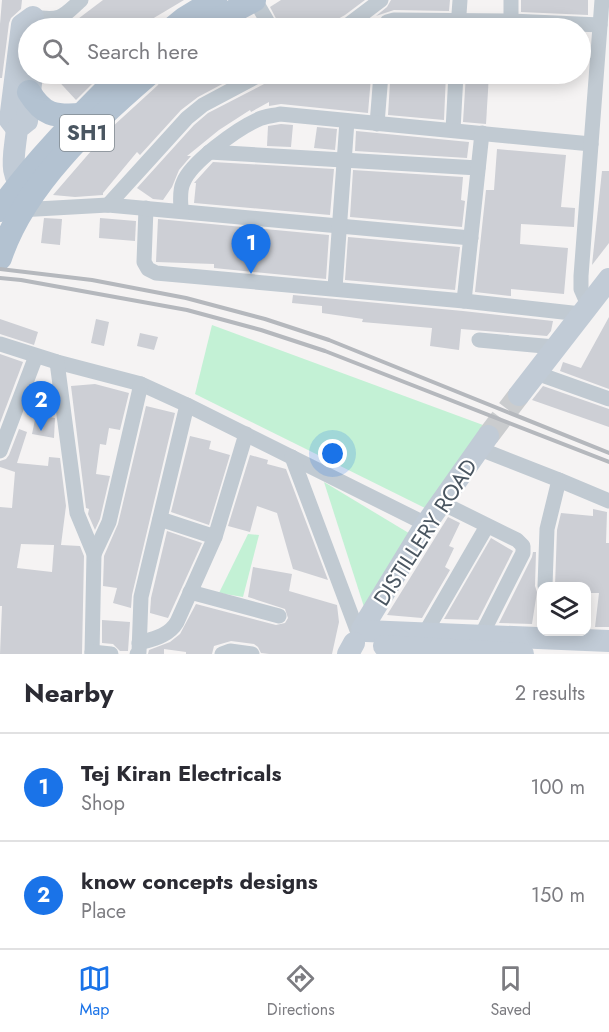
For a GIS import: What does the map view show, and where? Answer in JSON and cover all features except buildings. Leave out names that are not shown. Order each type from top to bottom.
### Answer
[{"type":"main road","points":[[186,18],[215,0]]},
{"type":"main road","points":[[221,18],[254,0]]},
{"type":"main road","points":[[31,84],[38,106],[51,114],[81,115]]},
{"type":"main road","name":"SH1","points":[[0,258],[7,238],[14,203],[81,115],[112,84]]},
{"type":"main road","name":"SH1","points":[[14,203],[46,176],[97,122],[137,84]]},
{"type":"street","points":[[56,18],[62,17],[81,0]]},
{"type":"street","points":[[254,0],[265,18]]},
{"type":"street","points":[[357,18],[381,0]]},
{"type":"street","points":[[459,18],[460,0]]},
{"type":"street","points":[[511,0],[511,18]]},
{"type":"street","points":[[584,309],[581,276],[602,0]]},
{"type":"street","points":[[591,25],[600,25]]},
{"type":"street","points":[[18,57],[10,120],[17,129],[13,168],[14,203],[108,205],[471,238]]},
{"type":"street","points":[[17,129],[27,121],[31,84]]},
{"type":"street","points":[[108,205],[187,118],[202,105],[242,84]]},
{"type":"street","points":[[377,124],[380,84]]},
{"type":"street","points":[[453,130],[455,84]]},
{"type":"street","points":[[181,212],[180,191],[183,183],[188,173],[209,152],[254,121],[280,114],[591,144]]},
{"type":"street","points":[[335,288],[347,121]]},
{"type":"street","points":[[464,300],[482,133]]},
{"type":"street","points":[[209,152],[478,168]]},
{"type":"street","points":[[146,208],[144,262],[148,269],[156,273],[584,309]]},
{"type":"street","points":[[519,395],[609,279]]},
{"type":"street","points":[[479,340],[555,347]]},
{"type":"street","points":[[0,344],[141,384],[426,524]]},
{"type":"street","points":[[0,451],[36,356]]},
{"type":"street","points":[[57,362],[77,513],[94,554],[92,653],[111,654]]},
{"type":"street","points":[[536,373],[609,399]]},
{"type":"street","points":[[94,554],[109,522],[141,384]]},
{"type":"street","points":[[138,648],[141,597],[187,405]]},
{"type":"street","points":[[138,648],[173,628],[215,537],[246,434]]},
{"type":"street","points":[[484,443],[559,480],[609,501]]},
{"type":"street","name":"DISTILLERY ROAD","points":[[358,639],[426,524],[484,443]]},
{"type":"street","points":[[292,457],[358,639],[425,641],[524,654]]},
{"type":"street","points":[[545,582],[547,529],[559,480]]},
{"type":"street","points":[[442,503],[517,540],[523,546],[523,553],[472,646]]},
{"type":"street","points":[[160,519],[215,537]]},
{"type":"street","points":[[425,641],[487,526]]},
{"type":"street","points":[[190,592],[279,616]]},
{"type":"street","points":[[472,646],[538,636]]},
{"type":"street","points":[[556,636],[609,641]]},
{"type":"street","points":[[222,654],[230,651],[252,654]]},
{"type":"green space","points":[[212,325],[483,425],[427,509],[195,394]]},
{"type":"green space","points":[[324,482],[412,535],[365,610]]},
{"type":"green space","points":[[248,534],[259,535],[243,597],[219,593]]},
{"type":"tunnel","points":[[488,436],[519,395]]},
{"type":"railway","points":[[0,269],[92,280],[186,298],[265,319],[329,340],[609,453]]},
{"type":"railway","points":[[0,278],[187,310],[261,330],[325,351],[609,462]]},
{"type":"place","name":"Tej Kiran Electricals","points":[[251,274]]},
{"type":"place","name":"know concepts designs","points":[[41,431]]}]
